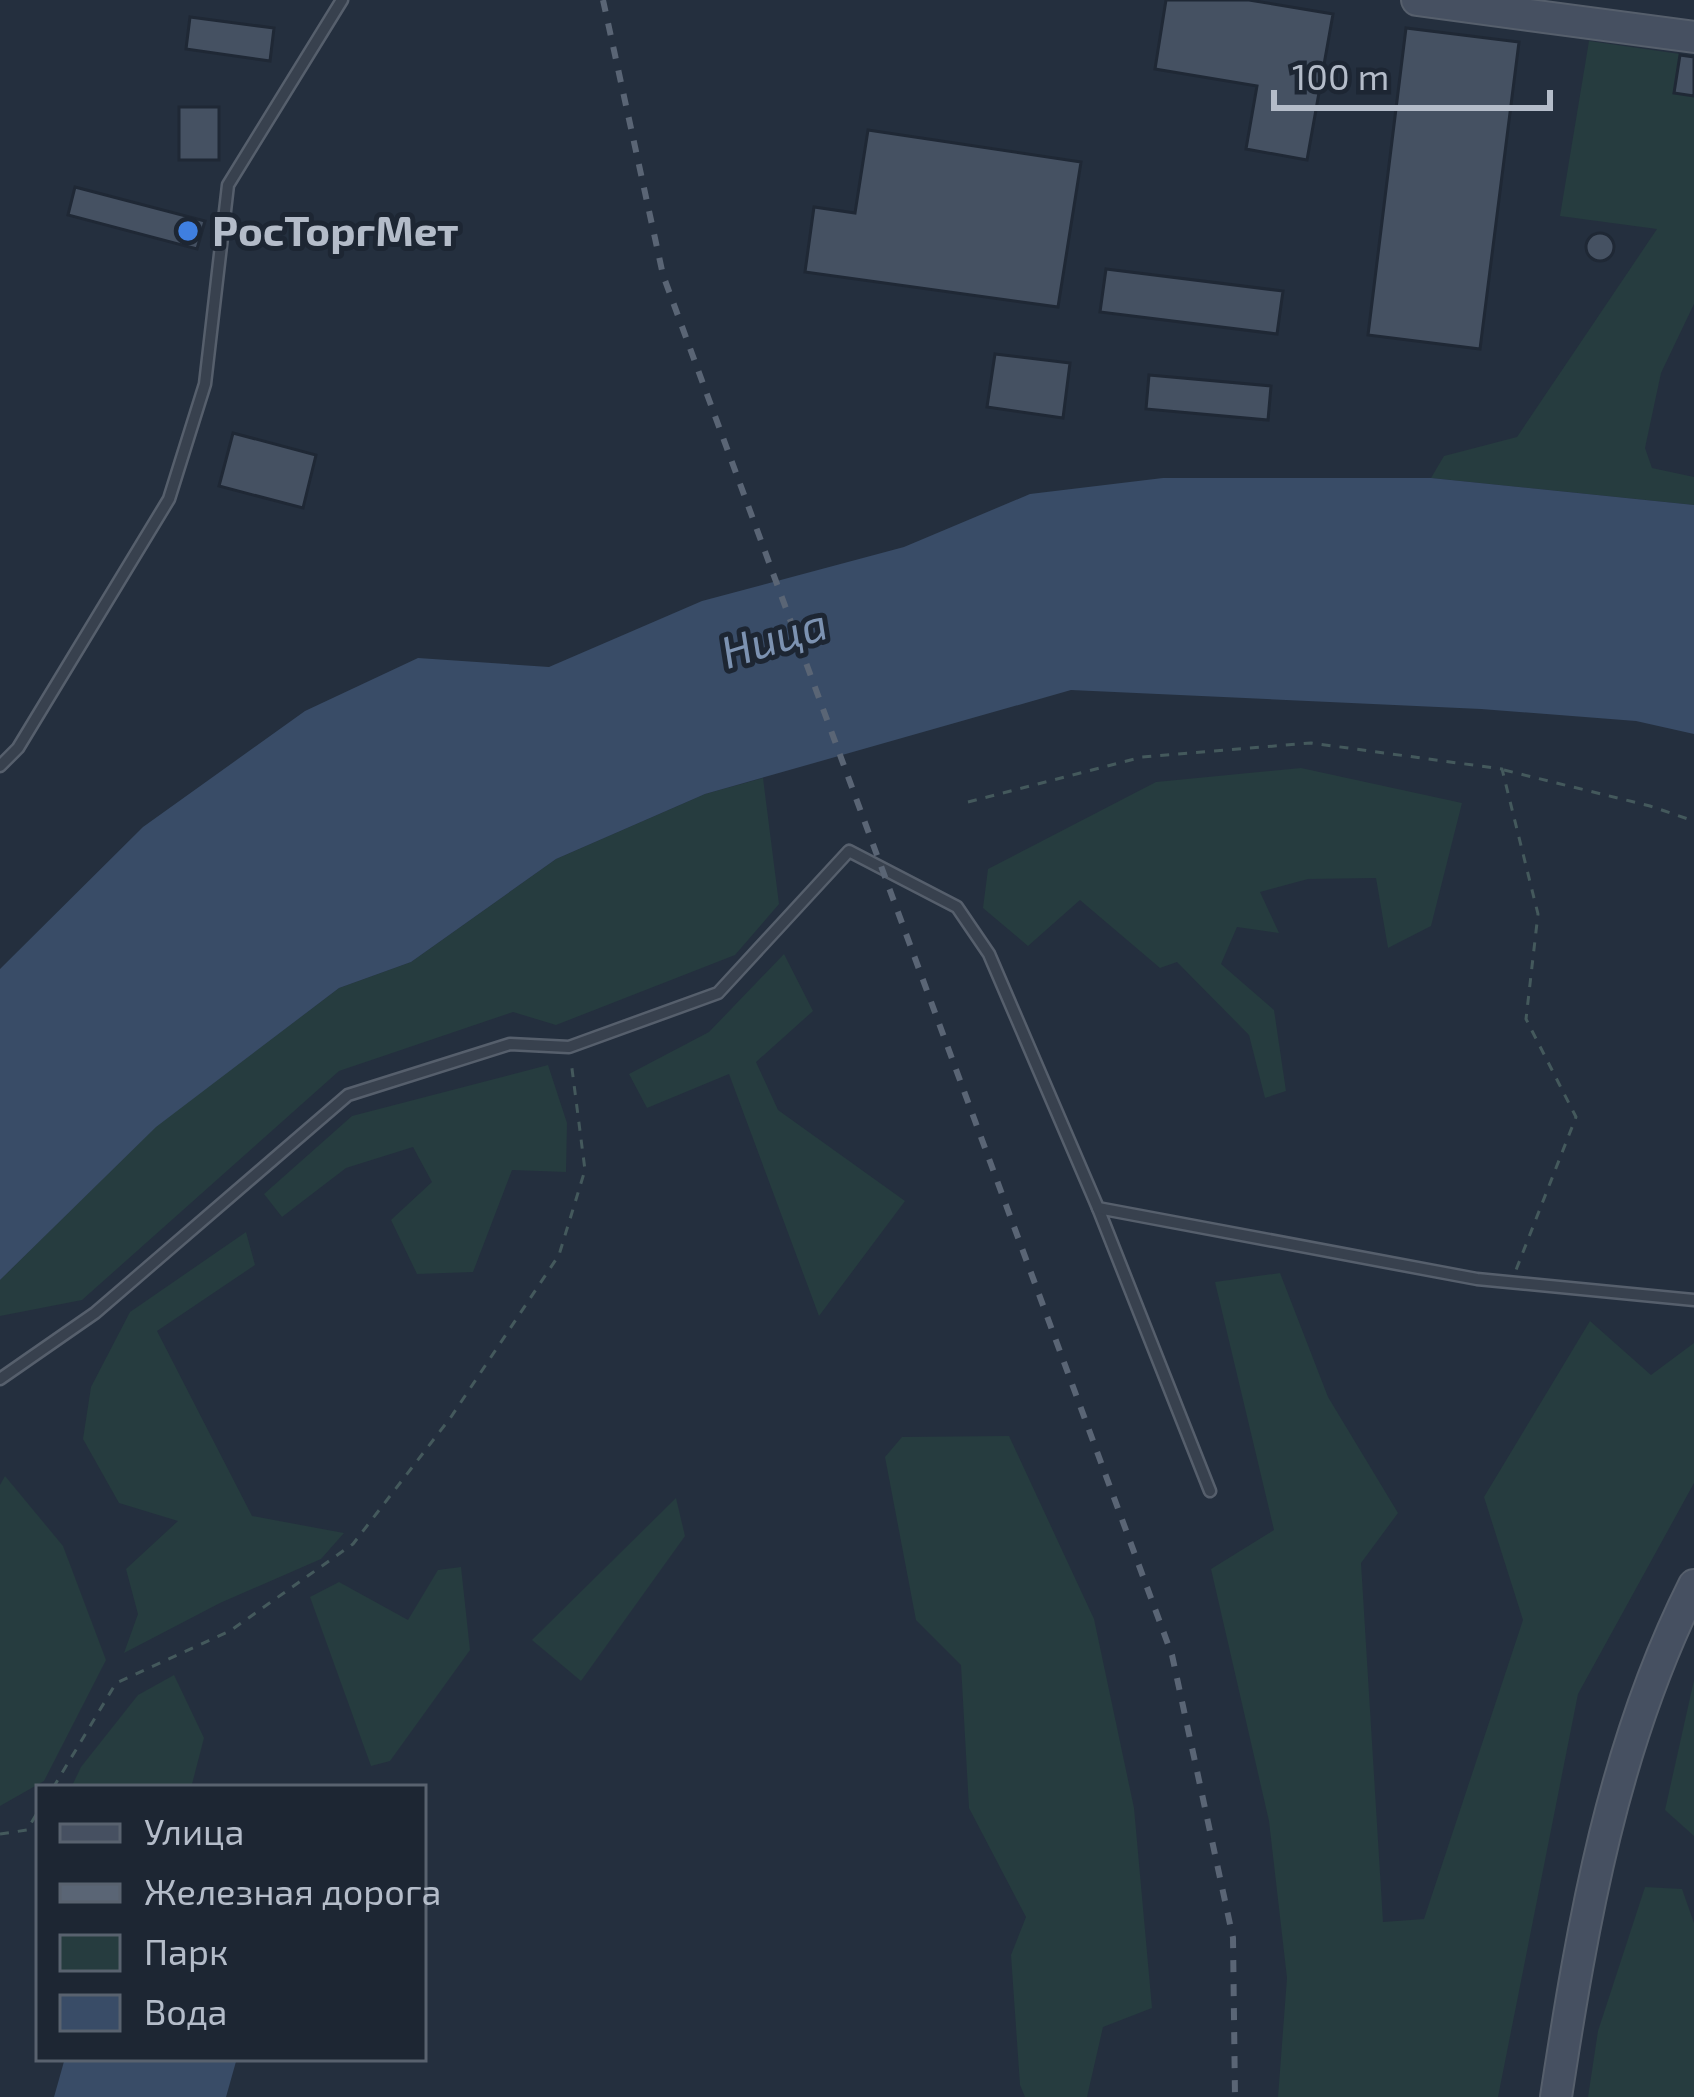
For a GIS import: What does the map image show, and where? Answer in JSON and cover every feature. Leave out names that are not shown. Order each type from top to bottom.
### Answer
[{"type":"street","points":[[1417,0],[1694,38]]},
{"type":"street","points":[[1556,2097],[1584,1916],[1611,1802],[1644,1700],[1694,1585]]},
{"type":"lane","points":[[0,766],[18,748],[170,499],[205,384],[228,185],[342,0]]},
{"type":"lane","points":[[0,1378],[95,1313],[348,1094],[510,1044],[569,1047],[718,993],[849,851],[957,908],[989,954],[1098,1208],[1210,1491]]},
{"type":"lane","points":[[1098,1208],[1511,1283],[1694,1300]]},
{"type":"path","points":[[968,802],[1142,757],[1311,743],[1502,770],[1694,821]]},
{"type":"path","points":[[1502,770],[1538,914],[1526,1019],[1576,1117],[1511,1283]]},
{"type":"path","points":[[54,1785],[116,1683],[230,1631],[353,1544],[452,1417],[559,1255],[585,1170],[569,1047]]},
{"type":"path","points":[[0,1834],[27,1830],[36,1815]]},
{"type":"green space","points":[[1589,41],[1694,56],[1694,304],[1661,373],[1645,448],[1652,468],[1694,477],[1694,505],[1431,478],[1444,456],[1517,437],[1657,229],[1560,216]]},
{"type":"green space","points":[[1301,768],[1462,803],[1431,926],[1388,948],[1376,878],[1308,879],[1260,892],[1279,933],[1237,927],[1221,964],[1274,1010],[1286,1091],[1265,1098],[1249,1035],[1177,962],[1160,968],[1080,900],[1028,946],[983,908],[988,869],[1156,782]]},
{"type":"green space","points":[[763,778],[779,904],[735,955],[556,1025],[513,1012],[339,1071],[82,1300],[0,1316],[0,1280],[155,1127],[339,988],[411,962],[556,859],[705,794]]},
{"type":"green space","points":[[784,954],[813,1011],[756,1062],[778,1110],[905,1201],[819,1316],[729,1074],[647,1108],[629,1074],[709,1032]]},
{"type":"green space","points":[[548,1065],[567,1123],[566,1172],[512,1170],[473,1272],[417,1274],[391,1220],[432,1182],[413,1147],[346,1168],[282,1217],[264,1194],[352,1116]]},
{"type":"green space","points":[[246,1232],[255,1265],[157,1331],[252,1516],[344,1533],[321,1559],[220,1603],[124,1653],[138,1614],[126,1569],[178,1521],[119,1503],[83,1439],[91,1387],[130,1312]]},
{"type":"green space","points":[[1280,1273],[1328,1397],[1398,1513],[1361,1563],[1383,1922],[1424,1919],[1523,1620],[1484,1497],[1590,1321],[1651,1375],[1694,1343],[1694,1483],[1578,1694],[1498,2097],[1278,2097],[1287,1978],[1269,1821],[1211,1569],[1274,1530],[1215,1282]]},
{"type":"green space","points":[[1009,1436],[1094,1619],[1134,1808],[1152,2008],[1103,2027],[1087,2097],[1025,2097],[1020,2085],[1011,1955],[1026,1917],[969,1808],[961,1665],[916,1620],[885,1457],[902,1437]]},
{"type":"green space","points":[[5,1476],[63,1546],[106,1660],[44,1781],[0,1806],[0,1485]]},
{"type":"green space","points":[[676,1498],[685,1536],[581,1681],[532,1640]]},
{"type":"green space","points":[[461,1567],[470,1650],[390,1761],[371,1766],[310,1597],[339,1582],[408,1620],[438,1570]]},
{"type":"green space","points":[[174,1675],[204,1738],[192,1785],[72,1785],[81,1767],[138,1695]]},
{"type":"green space","points":[[1694,1680],[1694,1836],[1665,1810]]},
{"type":"green space","points":[[1645,1887],[1682,1889],[1694,1923],[1694,2097],[1588,2097],[1598,2031]]},
{"type":"water","name":"Ница","points":[[1163,478],[1431,478],[1694,505],[1694,734],[1636,721],[1481,709],[1071,690],[705,794],[556,859],[411,962],[339,988],[156,1127],[0,1280],[0,969],[143,827],[305,711],[418,658],[549,667],[702,601],[904,547],[1030,494]]},
{"type":"water","points":[[64,2061],[236,2061],[226,2097],[54,2097]]},
{"type":"building","points":[[1166,0],[1249,0],[1333,14],[1307,160],[1246,149],[1257,86],[1155,69]]},
{"type":"building","points":[[190,17],[274,28],[270,61],[186,49]]},
{"type":"building","points":[[1406,28],[1519,42],[1480,349],[1368,335]]},
{"type":"building","points":[[1680,55],[1694,57],[1694,96],[1674,93]]},
{"type":"building","points":[[179,107],[219,107],[219,160],[179,160]]},
{"type":"building","points":[[868,130],[1081,162],[1058,307],[805,272],[814,207],[855,213]]},
{"type":"building","points":[[75,187],[205,221],[197,249],[68,215]]},
{"type":"building","points":[[1600,233],[1610,237],[1614,247],[1610,257],[1600,261],[1590,257],[1586,247],[1590,237]]},
{"type":"building","points":[[1106,269],[1283,291],[1277,334],[1100,312]]},
{"type":"building","points":[[995,354],[1070,363],[1063,418],[987,407]]},
{"type":"building","points":[[1149,375],[1271,386],[1268,420],[1146,409]]},
{"type":"building","points":[[233,433],[316,455],[303,508],[219,486]]},
{"type":"railway","points":[[603,0],[663,275],[1172,1655],[1233,1938],[1235,2097]]},
{"type":"place","name":"РосТоргМет","points":[[188,231]]}]
